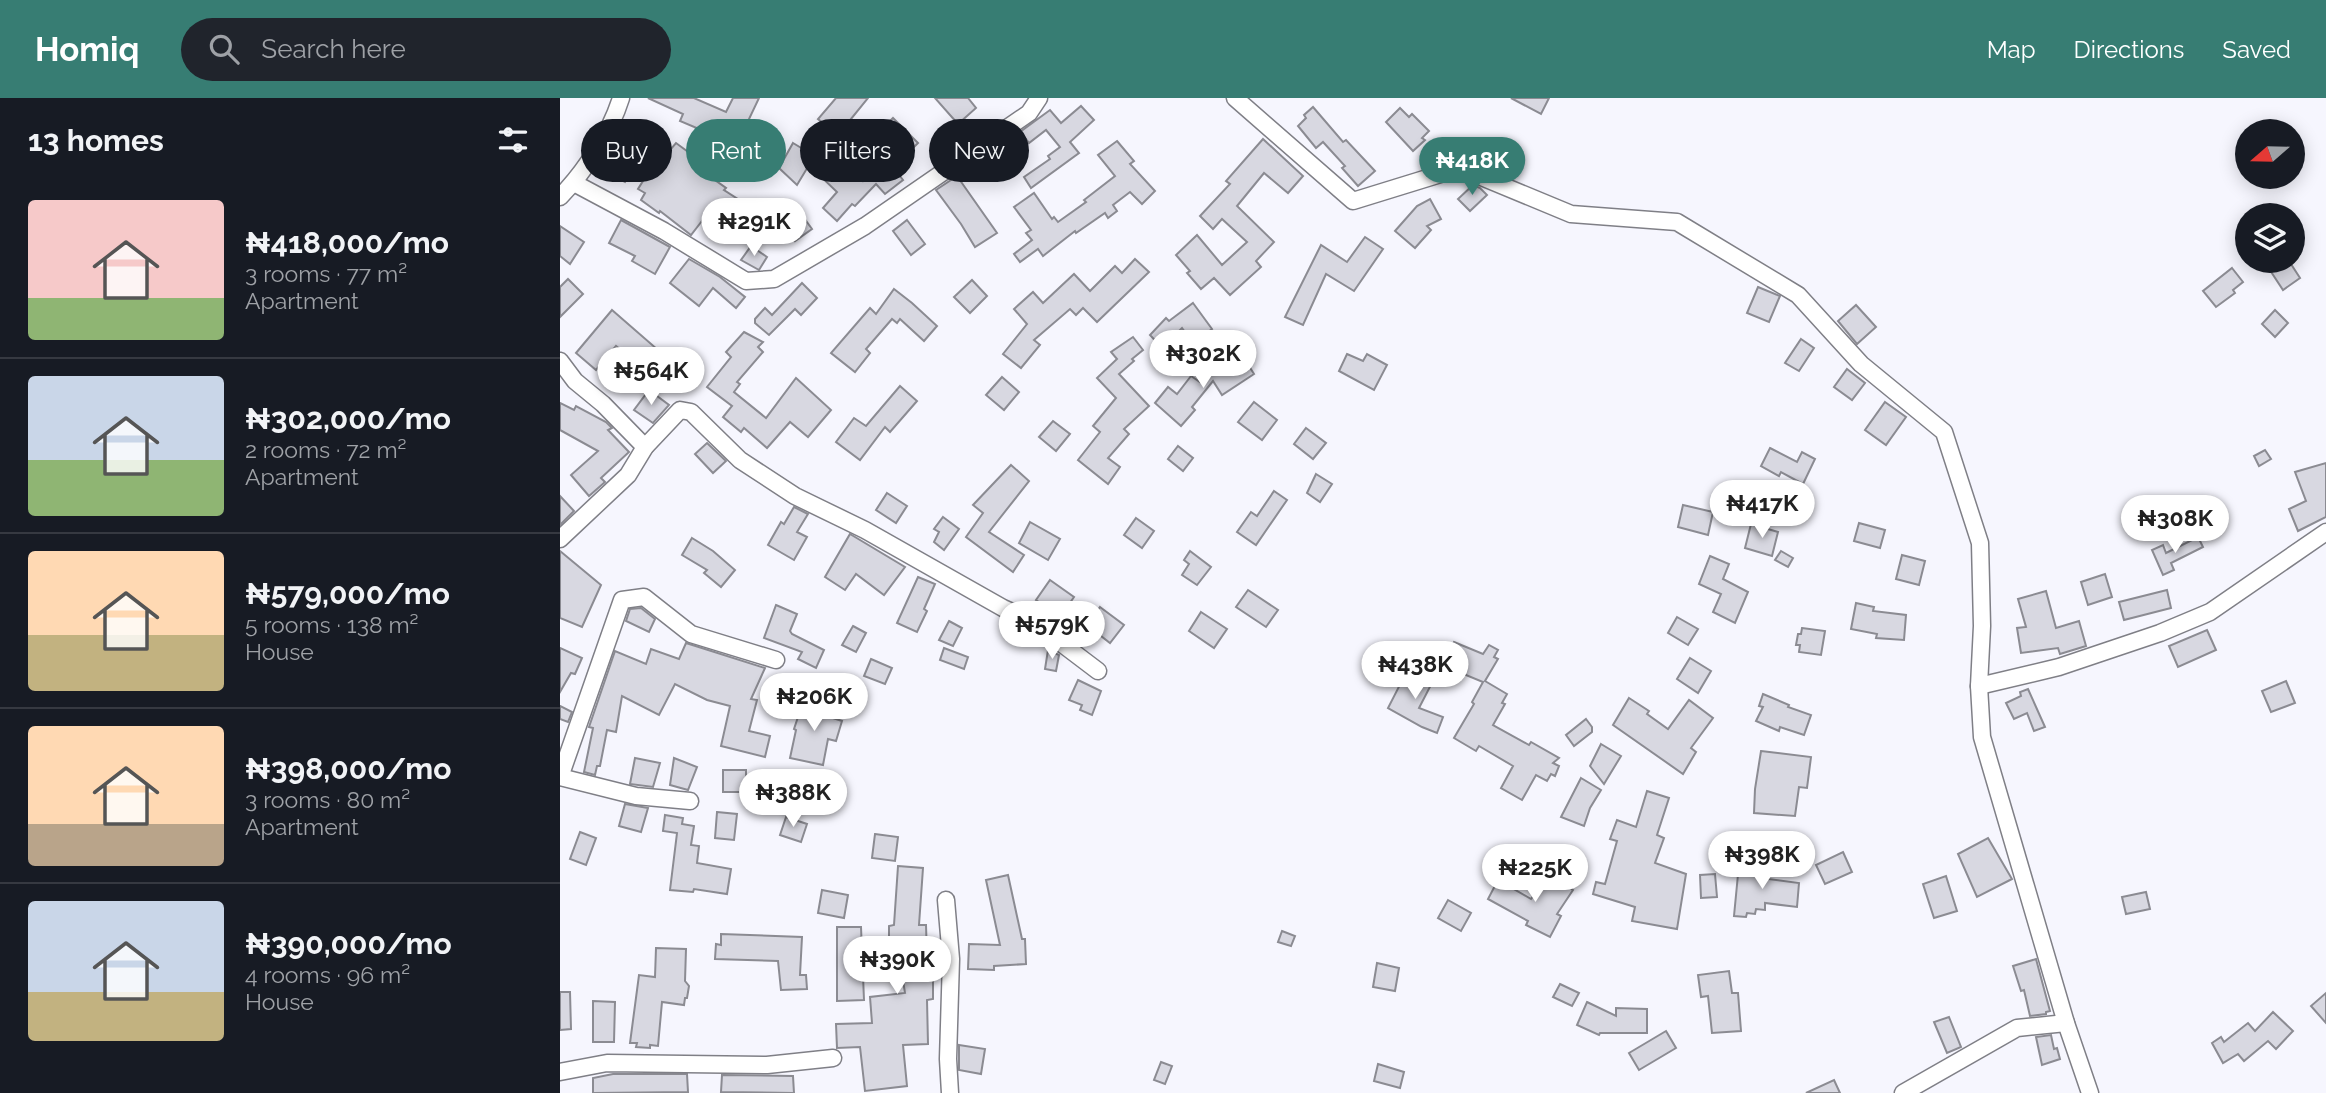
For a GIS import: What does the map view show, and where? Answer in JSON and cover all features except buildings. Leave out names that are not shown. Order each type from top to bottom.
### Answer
[{"type":"street","points":[[560,197],[573,183],[614,120],[621,98]]},
{"type":"street","points":[[573,183],[664,231],[746,281],[774,279],[877,219],[1030,113],[1039,98]]},
{"type":"street","points":[[1235,98],[1353,201],[1460,168],[1571,214],[1677,222],[1798,295],[1860,364],[1944,432],[1980,543],[1982,626],[1979,686],[1982,737],[2066,1023],[2091,1093]]},
{"type":"street","points":[[560,361],[575,381],[603,404],[645,447]]},
{"type":"street","points":[[560,539],[628,475],[645,447],[680,410],[691,412],[740,460],[795,496],[866,530],[1003,608],[1032,621],[1098,671]]},
{"type":"street","points":[[1979,686],[2059,667],[2160,633],[2210,612],[2326,532]]},
{"type":"street","points":[[690,801],[636,796],[560,777],[622,600],[644,597],[691,634],[776,660]]},
{"type":"street","points":[[946,900],[951,959],[948,1059],[950,1093]]},
{"type":"street","points":[[1903,1093],[2017,1028],[2066,1023]]},
{"type":"street","points":[[560,1072],[607,1063],[767,1065],[833,1058]]}]
